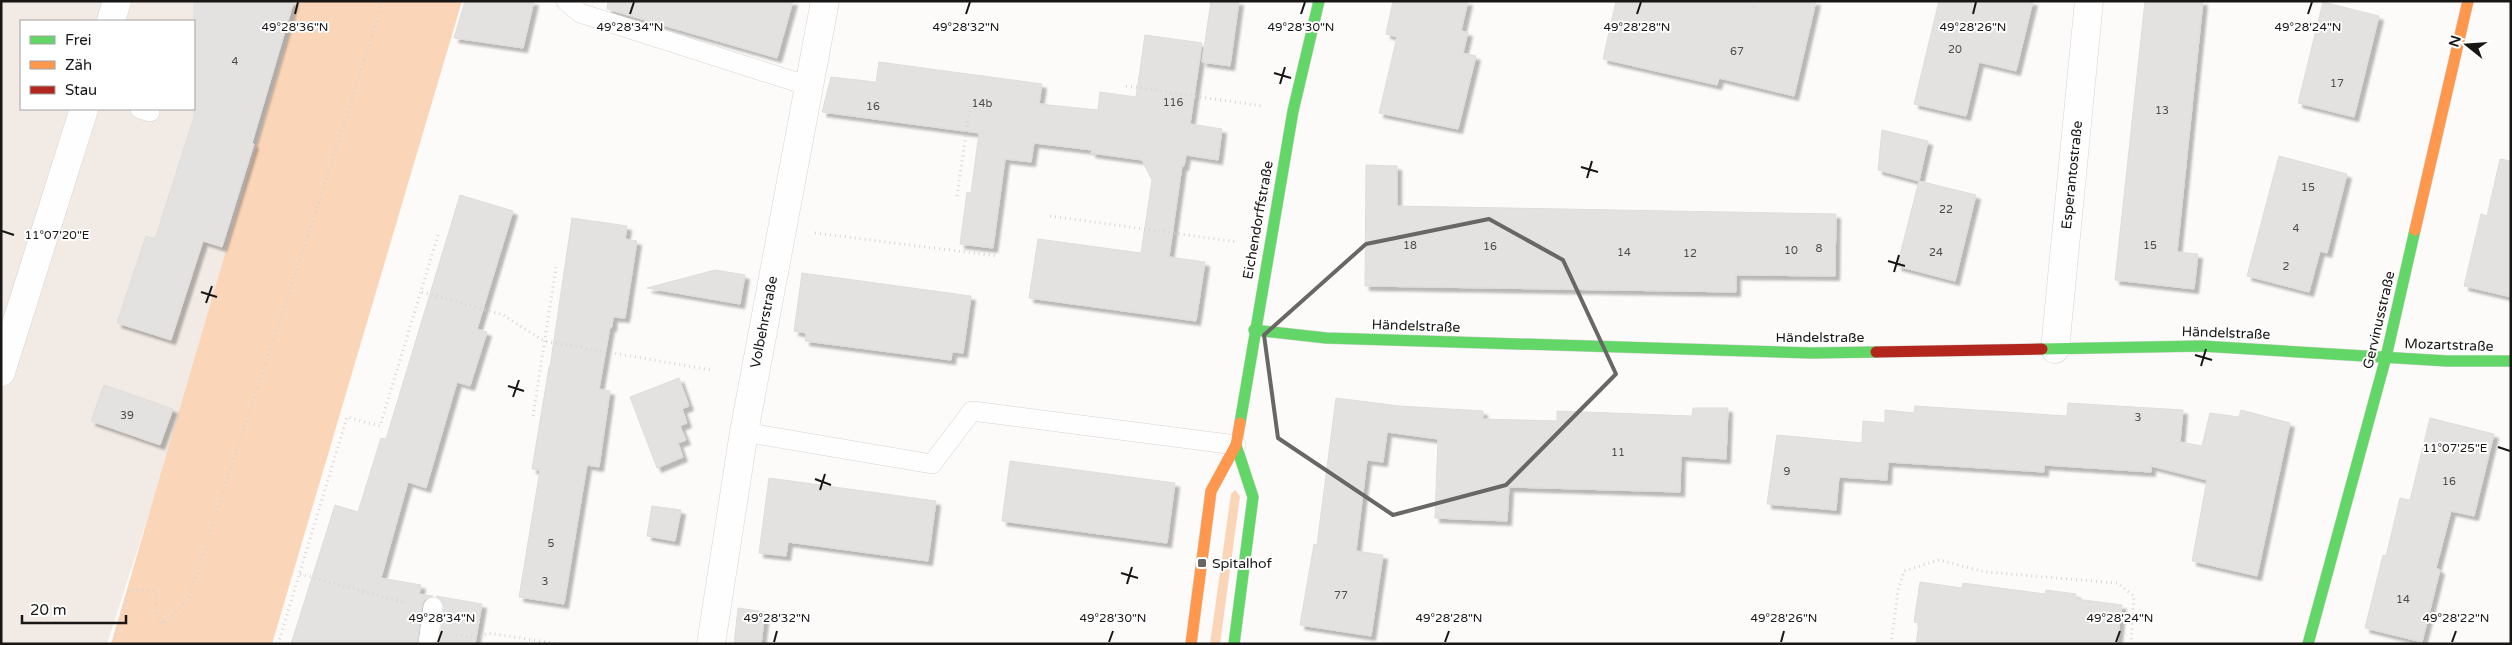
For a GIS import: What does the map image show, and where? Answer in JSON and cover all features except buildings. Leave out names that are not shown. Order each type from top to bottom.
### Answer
[{"type":"street","points":[[111,20],[117,1]]},
{"type":"street","name":"Volbehrstraße","points":[[711,644],[744,432],[825,1]]},
{"type":"street","name":"Eichendorffstraße","points":[[1191,644],[1211,491],[1236,446],[1254,330],[1293,111],[1319,1]]},
{"type":"street","name":"Esperantostraße","points":[[2055,349],[2089,1]]},
{"type":"street","name":"Gervinusstraße","points":[[2308,644],[2386,357],[2468,1]]},
{"type":"street","points":[[1,372],[84,110]]},
{"type":"street","name":"Händelstraße","points":[[1254,330],[1326,338],[1812,353],[2201,346],[2386,357]]},
{"type":"street","name":"Mozartstraße","points":[[2386,357],[2447,361],[2511,361]]},
{"type":"street","name":"Eichendorffstraße","points":[[1234,644],[1253,497],[1236,446]]},
{"type":"lane","points":[[566,1],[580,13],[809,86]]},
{"type":"lane","points":[[744,432],[932,464],[972,412],[1236,446]]},
{"type":"lane","points":[[429,638],[433,608]]},
{"type":"path","points":[[113,644],[130,589],[155,590],[156,609],[162,624],[188,600],[352,100],[382,1]]},
{"type":"path","points":[[1753,1],[1753,7]]},
{"type":"path","points":[[1126,86],[1293,111]]},
{"type":"path","points":[[956,196],[970,106]]},
{"type":"path","points":[[1050,216],[1269,246]]},
{"type":"path","points":[[782,229],[997,256]]},
{"type":"path","points":[[278,644],[347,417],[380,426],[438,234]]},
{"type":"path","points":[[533,416],[556,267]]},
{"type":"path","points":[[422,292],[503,315],[544,341],[711,370]]},
{"type":"path","points":[[1891,644],[1898,590],[1904,570],[1940,560],[1985,572],[2117,583],[2134,596],[2131,644]]},
{"type":"path","points":[[300,574],[396,602],[433,608]]},
{"type":"path","points":[[429,638],[478,638],[488,633],[559,644]]},
{"type":"highlighted area","points":[[1489,219],[1563,260],[1616,374],[1506,485],[1393,515],[1278,438],[1264,335],[1366,244]]},
{"type":"shaded area","points":[[1,1],[302,1],[185,402],[107,644],[1,644]]},
{"type":"shaded area","points":[[299,1],[462,1],[272,644],[111,644]]},
{"type":"shaded area","points":[[1235,490],[1240,496],[1220,644],[1210,644],[1231,494]]},
{"type":"traffic: fast","points":[[1240,423],[1293,111],[1319,1]]},
{"type":"traffic: fast","points":[[2308,644],[2386,357],[2415,230]]},
{"type":"traffic: fast","points":[[1254,330],[1326,338],[1812,353],[1876,352]]},
{"type":"traffic: fast","points":[[2042,349],[2201,346],[2447,361],[2511,361]]},
{"type":"traffic: fast","points":[[1234,644],[1253,497],[1236,445]]},
{"type":"traffic: slow","points":[[2415,230],[2468,1]]},
{"type":"traffic: slow","points":[[1191,644],[1211,491],[1236,445],[1240,423]]},
{"type":"traffic: jam","points":[[1876,352],[2042,349]]},
{"type":"place","name":"Spitalhof","points":[[1202,563]]}]
